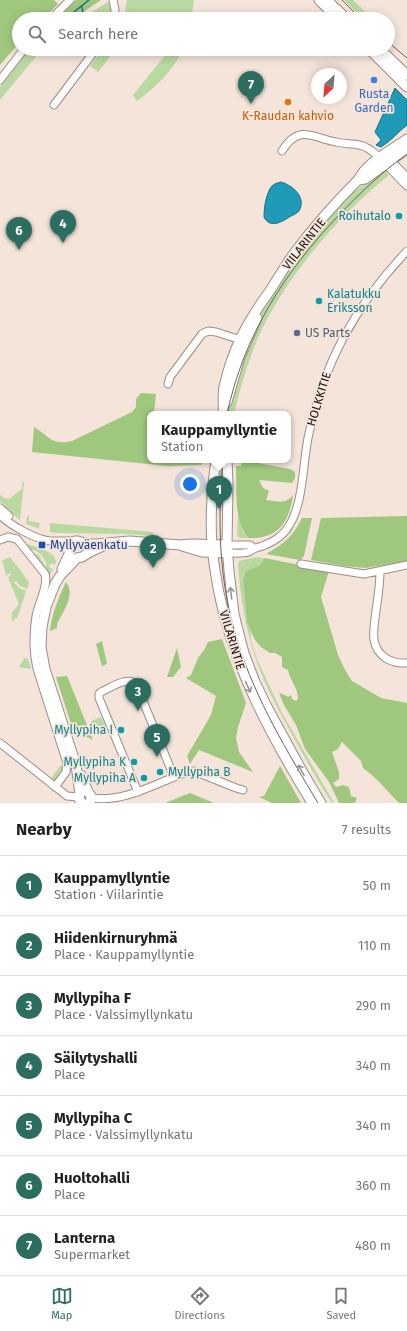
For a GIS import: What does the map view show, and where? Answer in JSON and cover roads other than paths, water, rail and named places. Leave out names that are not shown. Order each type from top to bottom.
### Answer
[{"type":"main road","points":[[319,0],[331,12]]},
{"type":"main road","points":[[327,0],[340,12]]},
{"type":"main road","points":[[376,56],[407,87]]},
{"type":"main road","points":[[388,56],[407,74]]},
{"type":"main road","name":"VIILARINTIE","points":[[385,161],[407,139]]},
{"type":"main road","name":"VIILARINTIE","points":[[223,411],[222,401],[224,388],[251,318],[301,244],[358,180],[364,171],[407,150]]},
{"type":"main road","name":"VIILARINTIE","points":[[216,463],[213,483],[212,549],[223,611],[232,645],[239,665],[262,716],[312,803]]},
{"type":"main road","name":"VIILARINTIE","points":[[227,463],[227,549],[231,595],[234,614],[244,653],[260,692],[302,771],[322,803]]},
{"type":"main road","points":[[75,554],[71,545],[79,541],[89,544],[130,541],[180,545],[192,544],[212,549],[227,549]]},
{"type":"main road","points":[[86,799],[81,775],[76,765],[47,679],[41,648],[42,627],[46,607],[62,568],[75,554],[110,543]]},
{"type":"street","points":[[58,12],[70,0]]},
{"type":"street","points":[[113,0],[115,12]]},
{"type":"street","points":[[0,80],[19,56]]},
{"type":"street","points":[[54,105],[91,56]]},
{"type":"street","points":[[282,151],[290,140],[299,136],[312,134],[337,143],[361,145],[371,149],[407,177]]},
{"type":"street","points":[[385,161],[407,186]]},
{"type":"street","name":"HOLKKITIE","points":[[227,549],[249,552],[254,548],[265,546],[279,537],[290,525],[297,507],[305,451],[312,416],[328,369],[344,336],[363,304],[376,286],[407,251]]},
{"type":"street","points":[[168,384],[170,377],[202,334],[208,331],[216,332],[243,340]]},
{"type":"street","points":[[1,512],[13,521],[16,526],[36,536],[51,541],[75,554],[87,549],[79,541],[51,541]]},
{"type":"street","points":[[0,540],[12,537],[19,541],[47,578],[36,617],[34,644],[38,672],[66,763],[66,772],[55,787]]},
{"type":"street","points":[[301,564],[368,574],[407,565]]},
{"type":"street","points":[[380,571],[374,632],[375,646],[388,660],[396,663],[407,662]]},
{"type":"street","points":[[138,792],[98,696],[101,692],[127,681],[134,681],[136,684],[174,777]]},
{"type":"street","points":[[0,743],[67,796],[103,801],[129,795],[174,777],[194,771],[243,790]]},
{"type":"water","points":[[395,88],[407,100],[407,125],[381,147],[376,145],[381,140],[375,132]]},
{"type":"water","points":[[281,182],[290,186],[297,192],[300,196],[301,206],[299,211],[295,214],[273,224],[269,223],[264,217],[265,205],[272,186]]},
{"type":"waterway","points":[[74,12],[89,0]]},
{"type":"waterway","points":[[82,7],[83,12]]},
{"type":"tram line","points":[[342,0],[354,12]]},
{"type":"tram line","points":[[395,48],[407,58]]},
{"type":"tram line","points":[[228,411],[234,385],[255,332],[284,283],[301,259],[339,215],[372,183],[407,154]]},
{"type":"tram line","points":[[223,463],[220,506],[221,553],[227,599],[238,643],[245,664],[263,705],[284,745],[318,803]]},
{"type":"place","name":"Rusta Garden","points":[[374,80]]},
{"type":"place","name":"K-Raudan kahvio","points":[[288,102]]},
{"type":"place","name":"Lanterna","points":[[251,104]]},
{"type":"place","name":"Roihutalo","points":[[399,216]]},
{"type":"place","name":"Säilytyshalli","points":[[63,243]]},
{"type":"place","name":"Huoltohalli","points":[[19,250]]},
{"type":"place","name":"Kalatukku Eriksson","points":[[319,301]]},
{"type":"place","name":"US Parts","points":[[297,333]]},
{"type":"place","name":"Kauppamyllyntie","points":[[219,509]]},
{"type":"place","name":"Myllyväenkatu","points":[[42,545]]},
{"type":"place","name":"Hiidenkirnuryhmä","points":[[153,568]]},
{"type":"place","name":"Myllypiha F","points":[[138,711]]},
{"type":"place","name":"Myllypiha I","points":[[121,730]]},
{"type":"place","name":"Myllypiha C","points":[[157,757]]},
{"type":"place","name":"Myllypiha K","points":[[134,762]]},
{"type":"place","name":"Myllypiha B","points":[[160,772]]},
{"type":"place","name":"Myllypiha A","points":[[144,778]]}]
